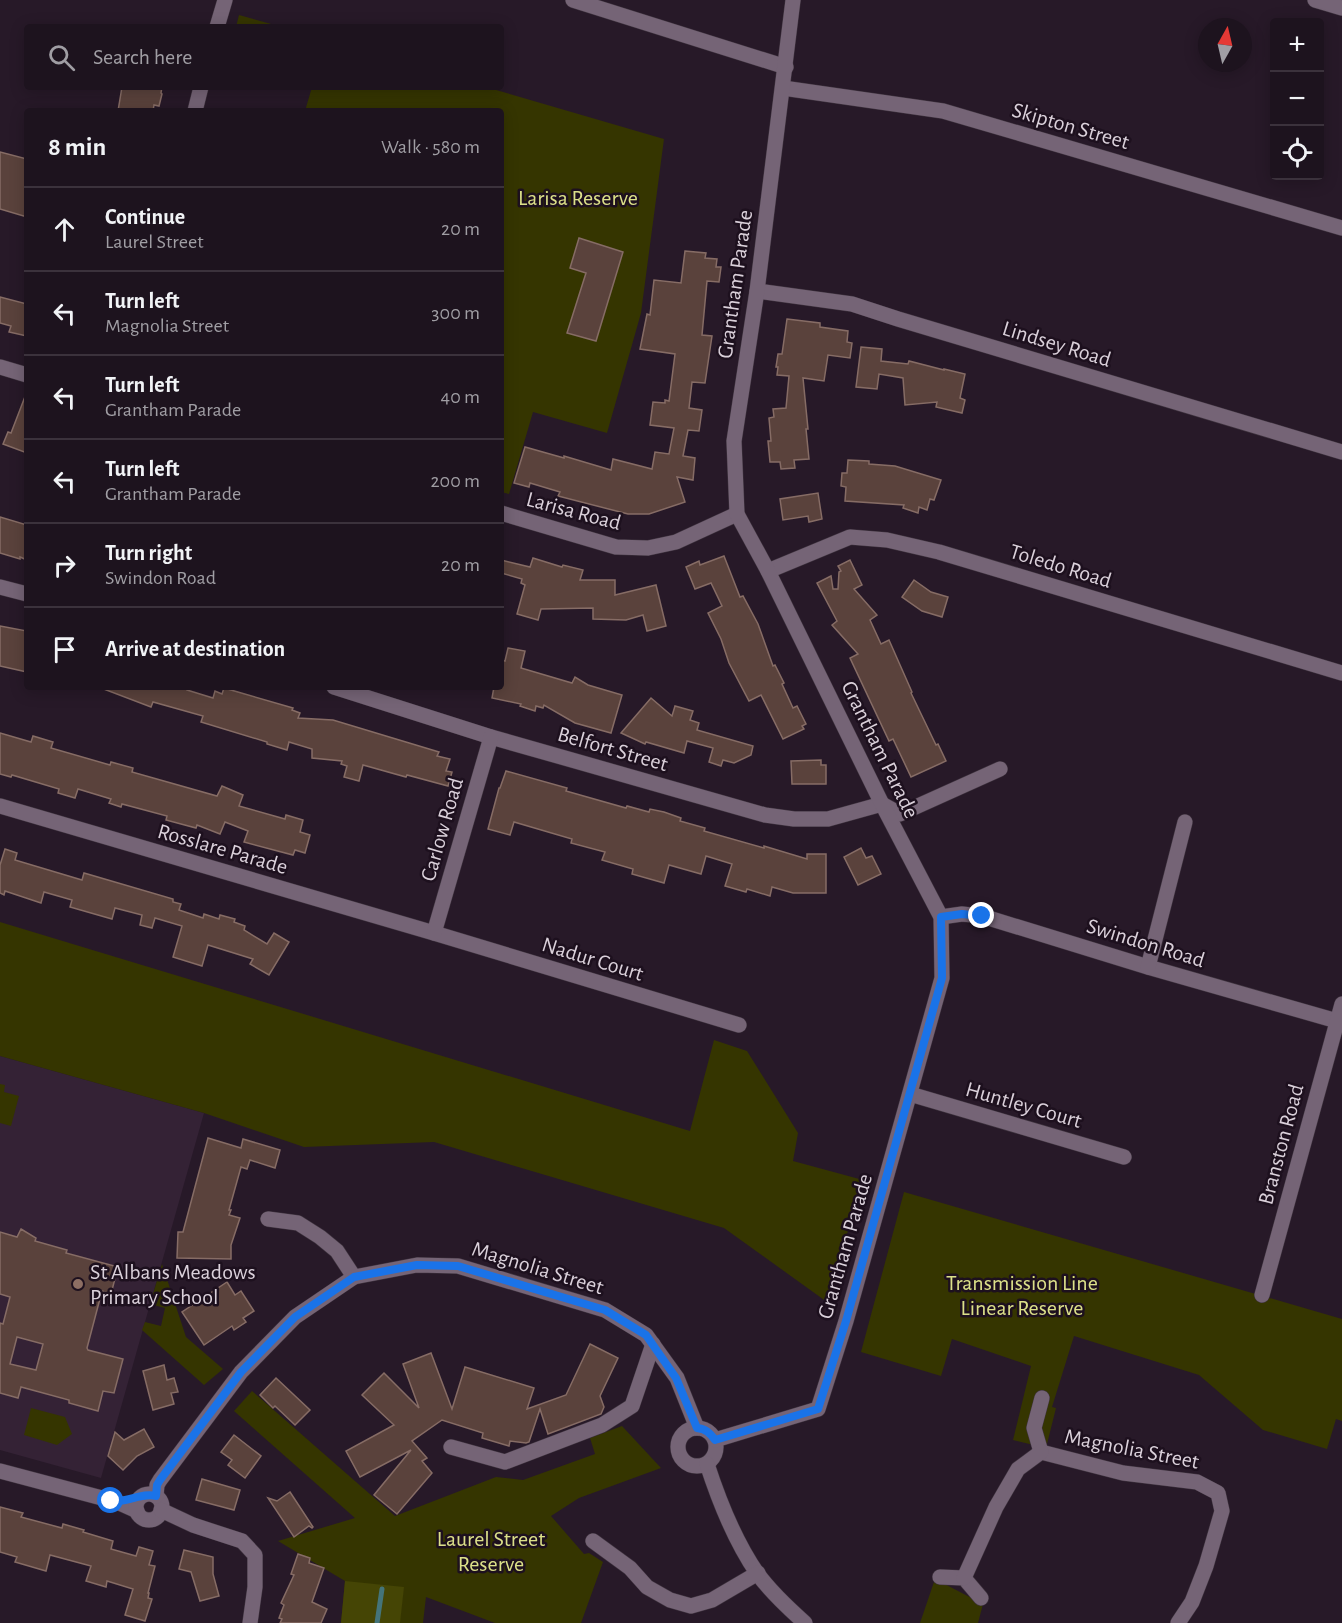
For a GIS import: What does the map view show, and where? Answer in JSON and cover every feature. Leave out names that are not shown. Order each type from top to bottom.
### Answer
[{"type":"street","points":[[219,24],[225,0]]},
{"type":"street","name":"Grantham Parade","points":[[715,1440],[818,1409],[846,1321],[942,978],[941,917],[882,804],[768,571],[737,514],[734,441],[757,291],[793,0]]},
{"type":"street","points":[[1315,0],[1342,8]]},
{"type":"street","points":[[579,1],[786,67]]},
{"type":"street","name":"Skipton Street","points":[[783,88],[944,111],[1342,228]]},
{"type":"street","points":[[196,108],[200,90]]},
{"type":"street","name":"Lindsey Road","points":[[757,291],[852,304],[1342,452]]},
{"type":"street","points":[[0,367],[24,374]]},
{"type":"street","name":"Larisa Road","points":[[504,514],[616,548],[648,548],[676,542],[737,514]]},
{"type":"street","name":"Toledo Road","points":[[768,571],[850,537],[887,540],[939,552],[1342,673]]},
{"type":"street","points":[[0,586],[24,593]]},
{"type":"street","name":"Belfort Street","points":[[343,690],[491,737],[765,815],[794,819],[828,819],[882,804]]},
{"type":"street","name":"Carlow Road","points":[[434,933],[491,737]]},
{"type":"street","points":[[882,804],[900,814],[1000,769]]},
{"type":"street","name":"Rosslare Parade","points":[[0,806],[434,933]]},
{"type":"street","points":[[1148,967],[1185,822]]},
{"type":"street","name":"Swindon Road","points":[[941,917],[962,914],[982,916],[1148,967],[1337,1021]]},
{"type":"street","name":"Nadur Court","points":[[434,933],[739,1025]]},
{"type":"street","name":"Branston Road","points":[[1262,1295],[1342,1004]]},
{"type":"street","name":"Huntley Court","points":[[910,1094],[1124,1157]]},
{"type":"street","points":[[268,1219],[298,1223],[320,1237],[337,1251],[354,1277]]},
{"type":"street","name":"Magnolia Street","points":[[149,1504],[160,1480],[241,1372],[295,1317],[354,1277],[417,1265],[458,1266],[605,1310],[646,1335],[676,1378],[697,1428]]},
{"type":"street","points":[[451,1447],[505,1462],[602,1425],[632,1406],[652,1344]]},
{"type":"street","points":[[964,1578],[996,1507],[1018,1469],[1041,1452],[1034,1428],[1042,1398]]},
{"type":"street","points":[[697,1428],[709,1432],[717,1447],[713,1460],[701,1467],[688,1464],[679,1454],[679,1440],[682,1435],[697,1428]]},
{"type":"street","name":"Magnolia Street","points":[[1041,1452],[1123,1473],[1197,1482],[1218,1492],[1222,1511],[1206,1566],[1192,1602],[1178,1623]]},
{"type":"street","points":[[707,1464],[738,1542],[758,1574],[785,1605],[805,1623]]},
{"type":"street","points":[[0,1471],[117,1502],[149,1504],[193,1525],[243,1541],[255,1555],[255,1587],[250,1623]]},
{"type":"street","points":[[593,1541],[630,1568],[647,1587],[670,1600],[691,1606],[712,1600],[758,1574]]},
{"type":"street","points":[[940,1577],[964,1578],[981,1598]]},
{"type":"shaded area","name":"St Albans Meadows Primary School","points":[[0,1056],[204,1113],[101,1478],[0,1450]]},
{"type":"shaded area","points":[[345,1581],[404,1587],[400,1623],[341,1623]]},
{"type":"green space","points":[[239,15],[271,24],[237,24]]},
{"type":"green space","name":"Larisa Reserve","points":[[311,90],[496,90],[664,139],[641,313],[607,433],[533,412],[509,494],[504,493],[504,108],[306,108]]},
{"type":"green space","points":[[0,922],[690,1131],[714,1040],[747,1051],[798,1133],[793,1161],[863,1180],[827,1302],[724,1228],[434,1142],[304,1147],[204,1113],[0,1056]]},
{"type":"green space","points":[[0,1084],[5,1085],[4,1092],[19,1096],[11,1126],[0,1123]]},
{"type":"green space","name":"Transmission Line Linear Reserve","points":[[904,1192],[1342,1319],[1342,1421],[1336,1419],[1327,1449],[1263,1430],[1199,1375],[1074,1336],[1052,1407],[1056,1408],[1046,1448],[1013,1440],[1031,1366],[952,1339],[941,1376],[861,1352]]},
{"type":"green space","points":[[162,1264],[186,1337],[223,1369],[204,1385],[142,1330],[145,1322],[161,1326],[165,1308],[150,1304]]},
{"type":"green space","name":"Laurel Street Reserve","points":[[252,1391],[395,1516],[496,1477],[523,1480],[595,1454],[590,1438],[622,1426],[661,1468],[579,1498],[551,1516],[584,1554],[589,1553],[603,1562],[581,1623],[495,1623],[426,1597],[423,1623],[341,1623],[345,1581],[278,1541],[355,1518],[234,1411]]},
{"type":"green space","points":[[31,1408],[65,1417],[72,1434],[57,1445],[24,1435]]},
{"type":"green space","points":[[935,1579],[983,1604],[978,1623],[920,1623]]},
{"type":"building","points":[[122,90],[162,90],[159,106],[118,108]]},
{"type":"building","points":[[0,152],[24,158],[24,216],[0,209]]},
{"type":"building","points":[[579,238],[623,252],[596,341],[567,333],[586,273],[570,268]]},
{"type":"building","points":[[685,251],[706,253],[705,258],[717,259],[716,267],[721,267],[719,282],[707,281],[702,335],[712,336],[705,383],[692,382],[689,408],[702,410],[699,431],[688,430],[683,456],[695,458],[693,480],[677,477],[685,502],[649,514],[628,514],[558,496],[560,492],[530,483],[529,487],[514,483],[525,447],[611,470],[613,459],[652,469],[655,452],[669,454],[674,428],[650,425],[653,402],[669,401],[675,354],[640,349],[647,314],[650,315],[654,280],[681,283]]},
{"type":"building","points":[[0,297],[24,303],[24,335],[9,332],[11,326],[0,323]]},
{"type":"building","points":[[787,319],[820,323],[820,327],[848,331],[847,342],[852,343],[850,358],[828,355],[824,381],[803,378],[809,459],[794,460],[795,468],[781,469],[780,462],[770,462],[768,441],[771,441],[769,418],[774,417],[773,409],[786,408],[789,376],[777,375],[778,367],[776,367],[778,354],[782,354]]},
{"type":"building","points":[[861,347],[882,349],[881,361],[908,364],[909,361],[965,374],[960,398],[965,400],[962,413],[936,407],[937,402],[905,405],[903,378],[879,374],[877,389],[856,387]]},
{"type":"building","points":[[24,399],[24,452],[3,444],[8,432],[11,433]]},
{"type":"building","points":[[848,460],[895,466],[941,480],[934,500],[930,499],[927,510],[919,507],[918,513],[903,508],[904,505],[845,501],[846,487],[841,486],[842,473],[847,473]]},
{"type":"building","points":[[818,493],[822,519],[809,522],[808,516],[783,520],[780,499]]},
{"type":"building","points":[[0,517],[24,524],[24,559],[0,553]]},
{"type":"building","points":[[724,556],[740,597],[743,596],[758,624],[773,666],[775,665],[784,683],[782,684],[793,708],[797,706],[806,724],[802,726],[804,729],[783,739],[761,695],[749,701],[729,663],[721,639],[708,613],[722,606],[711,583],[695,589],[686,567],[699,561],[700,565]]},
{"type":"building","points":[[533,558],[562,567],[563,565],[583,570],[580,580],[615,580],[615,595],[656,585],[666,626],[647,631],[643,615],[626,620],[593,619],[593,608],[541,609],[538,620],[517,614],[525,585],[521,583],[522,579],[504,574],[504,561],[530,567]]},
{"type":"building","points":[[850,560],[862,585],[854,589],[877,615],[870,620],[881,644],[889,640],[911,693],[946,761],[911,777],[893,739],[889,741],[850,658],[858,654],[832,625],[837,621],[817,583],[831,576],[833,589],[838,589],[839,572],[841,571],[838,566]]},
{"type":"building","points":[[914,580],[931,592],[948,597],[942,617],[922,611],[902,597]]},
{"type":"building","points":[[0,626],[24,630],[24,671],[0,666]]},
{"type":"building","points":[[508,648],[525,651],[521,668],[572,683],[575,677],[588,685],[622,695],[611,733],[575,723],[544,705],[543,708],[536,706],[535,711],[520,706],[521,704],[492,698],[493,690],[504,690]]},
{"type":"building","points":[[106,690],[187,690],[213,698],[215,691],[222,694],[223,690],[231,690],[293,708],[292,710],[300,713],[298,718],[333,720],[439,752],[437,756],[450,759],[446,771],[452,772],[448,786],[363,765],[359,781],[344,777],[347,766],[341,764],[342,761],[312,758],[312,749],[289,742],[287,750],[201,722],[203,716],[153,702],[151,707]]},
{"type":"building","points":[[651,698],[672,716],[675,706],[693,711],[690,720],[699,723],[697,730],[753,746],[751,755],[734,763],[723,760],[721,766],[709,762],[713,748],[687,741],[684,753],[646,742],[645,744],[621,733]]},
{"type":"building","points":[[0,733],[31,742],[33,736],[53,742],[51,748],[110,765],[111,762],[133,768],[132,772],[217,796],[222,786],[243,795],[239,806],[285,819],[286,815],[303,820],[300,832],[310,835],[305,853],[295,850],[293,855],[244,842],[248,831],[225,822],[220,834],[197,825],[196,828],[166,820],[167,816],[122,804],[121,807],[109,803],[111,799],[78,789],[75,798],[58,793],[59,789],[12,775],[11,777],[0,774]]},
{"type":"building","points":[[821,760],[821,765],[826,765],[826,784],[792,784],[791,761]]},
{"type":"building","points":[[506,771],[626,808],[627,806],[649,812],[650,809],[664,812],[681,818],[680,821],[705,828],[704,831],[764,848],[764,846],[807,859],[807,854],[826,854],[826,893],[793,893],[772,887],[770,896],[747,889],[746,892],[725,886],[732,864],[706,856],[701,874],[669,865],[664,883],[632,874],[633,869],[602,860],[605,852],[571,843],[572,839],[514,822],[510,835],[488,829]]},
{"type":"building","points":[[861,848],[866,858],[872,856],[881,874],[858,885],[844,857]]},
{"type":"building","points":[[5,849],[17,853],[15,860],[82,880],[84,873],[173,899],[173,902],[181,904],[179,910],[203,918],[204,914],[219,919],[220,915],[235,919],[234,922],[245,926],[244,930],[267,944],[274,933],[289,942],[269,975],[250,964],[253,959],[208,945],[202,966],[173,957],[182,926],[155,918],[152,928],[140,925],[142,915],[115,908],[112,919],[70,907],[72,900],[44,892],[41,903],[5,891],[4,895],[0,893],[0,865]]},
{"type":"building","points":[[208,1138],[241,1148],[243,1139],[280,1150],[275,1168],[250,1160],[247,1169],[241,1167],[229,1210],[231,1210],[229,1215],[240,1218],[231,1245],[231,1259],[177,1258],[178,1232],[183,1232]]},
{"type":"building","points":[[21,1229],[36,1238],[35,1241],[67,1250],[66,1253],[118,1267],[111,1294],[102,1291],[87,1348],[123,1359],[114,1393],[103,1391],[98,1411],[69,1403],[69,1400],[21,1387],[18,1398],[0,1393],[0,1323],[3,1324],[10,1297],[0,1294],[0,1232],[17,1237]],"holes":[[[17,1337],[43,1344],[36,1370],[10,1364]]]},
{"type":"building","points":[[227,1282],[235,1295],[241,1291],[254,1311],[243,1318],[246,1322],[234,1330],[232,1326],[204,1345],[182,1312]]},
{"type":"building","points":[[590,1344],[618,1358],[600,1396],[604,1407],[601,1414],[548,1434],[540,1409],[529,1442],[510,1441],[509,1446],[482,1438],[483,1433],[442,1420],[412,1441],[427,1458],[422,1461],[432,1473],[397,1514],[374,1495],[411,1450],[360,1477],[346,1451],[394,1425],[362,1395],[384,1373],[419,1408],[403,1364],[431,1353],[452,1409],[465,1367],[534,1388],[527,1409],[566,1395]]},
{"type":"building","points":[[164,1365],[167,1380],[174,1378],[178,1392],[171,1393],[174,1404],[153,1410],[143,1371]]},
{"type":"building","points":[[276,1378],[310,1410],[295,1425],[260,1395]]},
{"type":"building","points":[[144,1429],[154,1447],[137,1456],[123,1470],[108,1456],[115,1432],[124,1440]]},
{"type":"building","points":[[234,1435],[261,1456],[245,1478],[228,1465],[232,1460],[221,1452]]},
{"type":"building","points":[[202,1479],[240,1490],[234,1510],[196,1500]]},
{"type":"building","points":[[290,1492],[313,1527],[309,1526],[294,1537],[268,1498],[277,1501]]},
{"type":"building","points":[[0,1507],[23,1513],[21,1517],[62,1528],[63,1524],[84,1530],[83,1532],[113,1541],[111,1549],[136,1556],[139,1547],[153,1551],[149,1565],[155,1566],[148,1593],[148,1598],[152,1599],[145,1621],[125,1615],[133,1589],[107,1581],[106,1587],[86,1581],[91,1566],[50,1555],[46,1571],[15,1562],[17,1557],[0,1552]]},
{"type":"building","points":[[184,1550],[213,1557],[213,1574],[219,1596],[200,1601],[191,1572],[179,1569]]},
{"type":"building","points":[[298,1554],[310,1558],[309,1563],[324,1568],[312,1602],[327,1609],[321,1623],[280,1623],[282,1619],[279,1618],[284,1605],[281,1603],[294,1575],[291,1574]]},
{"type":"waterway","points":[[377,1623],[382,1589]]},
{"type":"place","name":"St Albans Meadows Primary School","points":[[78,1284]]},
{"type":"route","points":[[111,1501],[117,1502],[146,1495],[156,1496],[160,1480],[241,1372],[295,1317],[354,1277],[417,1265],[458,1266],[605,1310],[646,1335],[676,1378],[697,1428],[709,1432],[715,1440],[818,1409],[846,1321],[942,978],[941,917],[962,914],[982,916]]}]
